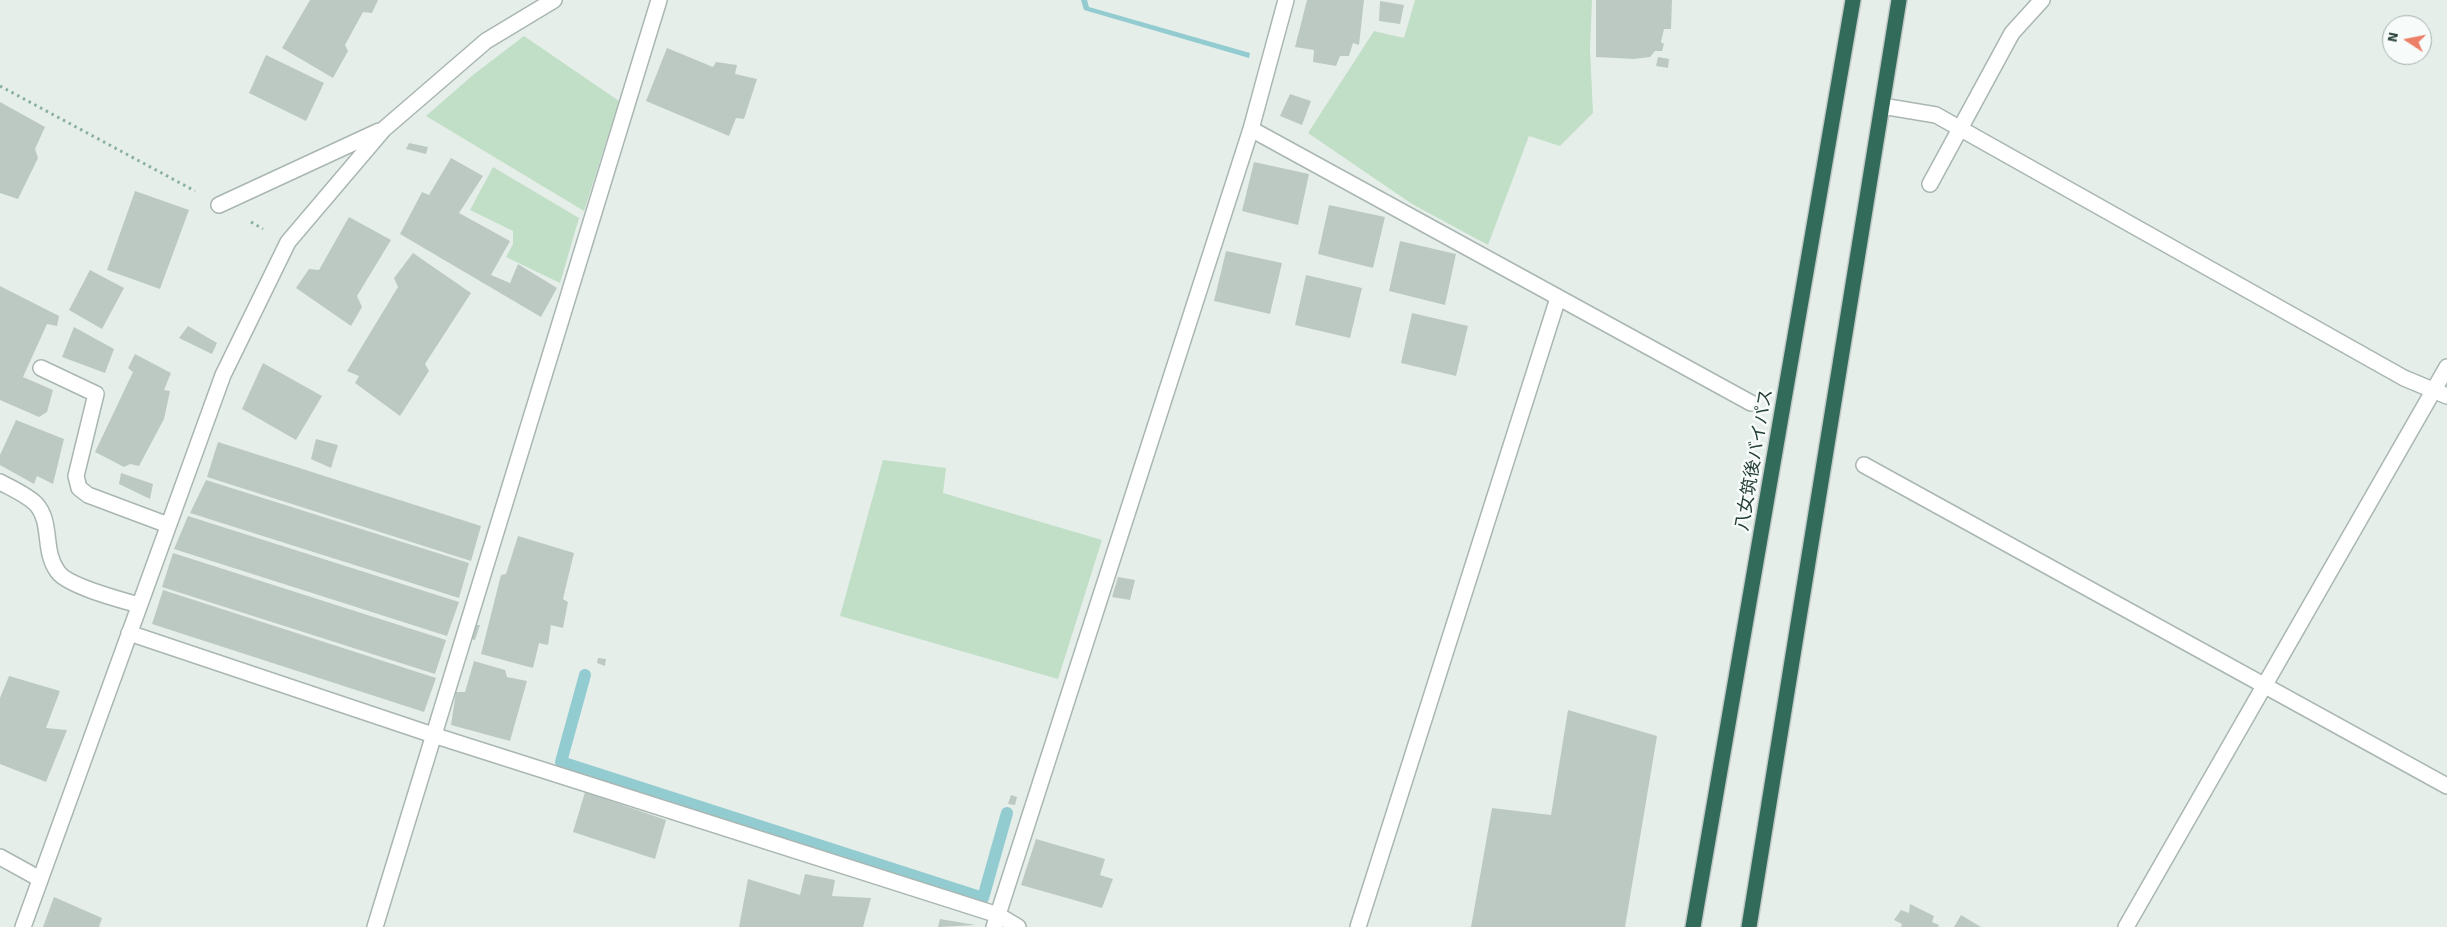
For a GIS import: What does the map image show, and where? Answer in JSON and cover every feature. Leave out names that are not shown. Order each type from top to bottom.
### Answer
[{"type":"highway","name":"八女筑後バイパス","points":[[1693,927],[1854,0]]},
{"type":"highway","points":[[1749,927],[1899,0]]},
{"type":"street","points":[[22,927],[223,375],[288,242],[384,129],[486,41],[554,0]]},
{"type":"street","points":[[375,927],[659,0]]},
{"type":"street","points":[[996,921],[1250,129],[1286,0]]},
{"type":"street","points":[[1930,184],[2012,33],[2042,0]]},
{"type":"street","points":[[1882,106],[1936,115],[2404,378],[2441,393]]},
{"type":"street","points":[[220,204],[384,129]]},
{"type":"street","points":[[1250,129],[1751,403]]},
{"type":"street","points":[[1358,927],[1558,298]]},
{"type":"street","points":[[41,368],[96,394],[76,476],[79,488],[88,495],[168,526]]},
{"type":"street","points":[[2126,927],[2265,685],[2441,393],[2447,368]]},
{"type":"street","points":[[1864,465],[2447,786]]},
{"type":"street","points":[[0,482],[35,504],[46,521],[49,556],[59,574],[89,590],[139,605]]},
{"type":"street","points":[[129,633],[1018,927]]},
{"type":"street","points":[[0,857],[40,879]]},
{"type":"path","points":[[0,86],[288,242]]},
{"type":"green space","points":[[1415,0],[1592,0],[1590,49],[1593,113],[1560,146],[1529,136],[1488,245],[1412,204],[1308,133],[1374,31],[1404,38]]},
{"type":"green space","points":[[524,36],[619,101],[584,211],[426,116],[473,75]]},
{"type":"green space","points":[[493,167],[579,218],[560,283],[506,257],[513,244],[513,231],[470,210]]},
{"type":"green space","points":[[883,460],[946,468],[943,493],[1102,540],[1058,679],[840,616]]},
{"type":"water","points":[[1081,0],[1087,0],[1089,7],[1250,53],[1249,58],[1084,10]]},
{"type":"building","points":[[310,0],[378,0],[372,13],[363,12],[345,45],[348,51],[333,78],[282,48]]},
{"type":"building","points":[[1307,0],[1364,0],[1359,45],[1353,43],[1349,56],[1340,56],[1336,66],[1313,62],[1314,50],[1295,47]]},
{"type":"building","points":[[1596,0],[1672,0],[1671,29],[1664,29],[1661,42],[1664,44],[1662,51],[1655,51],[1650,57],[1634,59],[1596,57]]},
{"type":"building","points":[[1380,1],[1404,5],[1400,24],[1379,21]]},
{"type":"building","points":[[667,48],[713,67],[716,62],[737,65],[735,74],[757,79],[744,119],[736,118],[729,136],[646,101]]},
{"type":"building","points":[[266,55],[324,83],[306,121],[249,93]]},
{"type":"building","points":[[1658,57],[1669,59],[1668,68],[1656,66]]},
{"type":"building","points":[[1290,94],[1311,101],[1302,125],[1280,116]]},
{"type":"building","points":[[0,102],[45,127],[35,149],[38,158],[18,199],[0,193]]},
{"type":"building","points":[[409,143],[428,147],[426,154],[406,149]]},
{"type":"building","points":[[451,158],[483,176],[459,213],[510,241],[491,275],[510,283],[518,264],[557,288],[541,317],[400,234],[422,192],[429,195]]},
{"type":"building","points":[[1254,162],[1309,174],[1298,225],[1242,211]]},
{"type":"building","points":[[135,191],[189,210],[160,289],[107,270]]},
{"type":"building","points":[[1329,205],[1385,217],[1373,268],[1318,254]]},
{"type":"building","points":[[349,217],[391,240],[357,296],[362,307],[351,326],[296,288],[309,269],[319,270]]},
{"type":"building","points":[[1400,241],[1456,254],[1445,305],[1389,291]]},
{"type":"building","points":[[1226,251],[1282,263],[1270,314],[1214,301]]},
{"type":"building","points":[[413,253],[471,293],[425,364],[429,371],[400,416],[355,383],[359,376],[347,371],[398,287],[394,278]]},
{"type":"building","points":[[90,270],[124,288],[102,329],[69,310]]},
{"type":"building","points":[[1306,275],[1362,288],[1350,338],[1295,325]]},
{"type":"building","points":[[0,286],[59,316],[57,326],[47,324],[23,377],[53,390],[47,412],[39,417],[0,400]]},
{"type":"building","points":[[1412,313],[1468,326],[1456,376],[1401,363]]},
{"type":"building","points":[[188,326],[217,343],[212,354],[179,338]]},
{"type":"building","points":[[74,327],[114,349],[105,373],[62,357]]},
{"type":"building","points":[[135,354],[171,373],[164,390],[170,391],[164,419],[139,466],[130,464],[124,467],[95,452],[133,372],[128,368]]},
{"type":"building","points":[[263,363],[322,396],[296,440],[242,409]]},
{"type":"building","points":[[16,420],[64,439],[53,484],[37,476],[34,484],[0,465],[0,455]]},
{"type":"building","points":[[316,439],[338,445],[331,468],[311,459]]},
{"type":"building","points":[[218,442],[481,526],[471,561],[207,477]]},
{"type":"building","points":[[121,473],[153,484],[150,499],[119,484]]},
{"type":"building","points":[[206,480],[469,563],[459,598],[190,513]]},
{"type":"building","points":[[188,516],[459,602],[447,636],[174,549]]},
{"type":"building","points":[[518,536],[574,553],[563,599],[568,602],[563,628],[551,625],[548,645],[539,643],[533,668],[481,654],[501,575],[506,574]]},
{"type":"building","points":[[173,553],[446,640],[435,674],[162,587]]},
{"type":"building","points":[[1118,577],[1135,580],[1130,600],[1112,597]]},
{"type":"building","points":[[163,590],[436,678],[424,712],[152,624]]},
{"type":"building","points":[[474,625],[480,625],[475,640],[471,639]]},
{"type":"building","points":[[598,658],[606,659],[605,666],[597,663]]},
{"type":"building","points":[[474,661],[505,670],[507,677],[527,681],[510,741],[451,725],[456,692],[465,692]]},
{"type":"building","points":[[9,676],[60,691],[46,728],[67,730],[46,782],[0,764],[0,698]]},
{"type":"building","points":[[1568,710],[1657,736],[1625,927],[1471,927],[1492,808],[1551,815]]},
{"type":"building","points":[[585,792],[666,820],[655,859],[573,832]]},
{"type":"building","points":[[1011,795],[1017,797],[1015,805],[1008,804]]},
{"type":"building","points":[[1036,839],[1105,859],[1100,875],[1113,879],[1102,908],[1021,885]]},
{"type":"building","points":[[805,874],[835,880],[832,896],[871,898],[863,927],[739,927],[748,879],[800,895]]},
{"type":"building","points":[[54,897],[102,918],[99,927],[43,927]]},
{"type":"building","points":[[1910,904],[1934,916],[1932,922],[1939,925],[1938,927],[1901,927],[1902,924],[1894,920],[1901,910],[1909,913]]},
{"type":"building","points":[[1961,915],[1981,927],[1954,927]]},
{"type":"building","points":[[940,919],[976,925],[938,927]]},
{"type":"waterway","points":[[585,675],[561,762],[983,898],[1007,813]]}]
